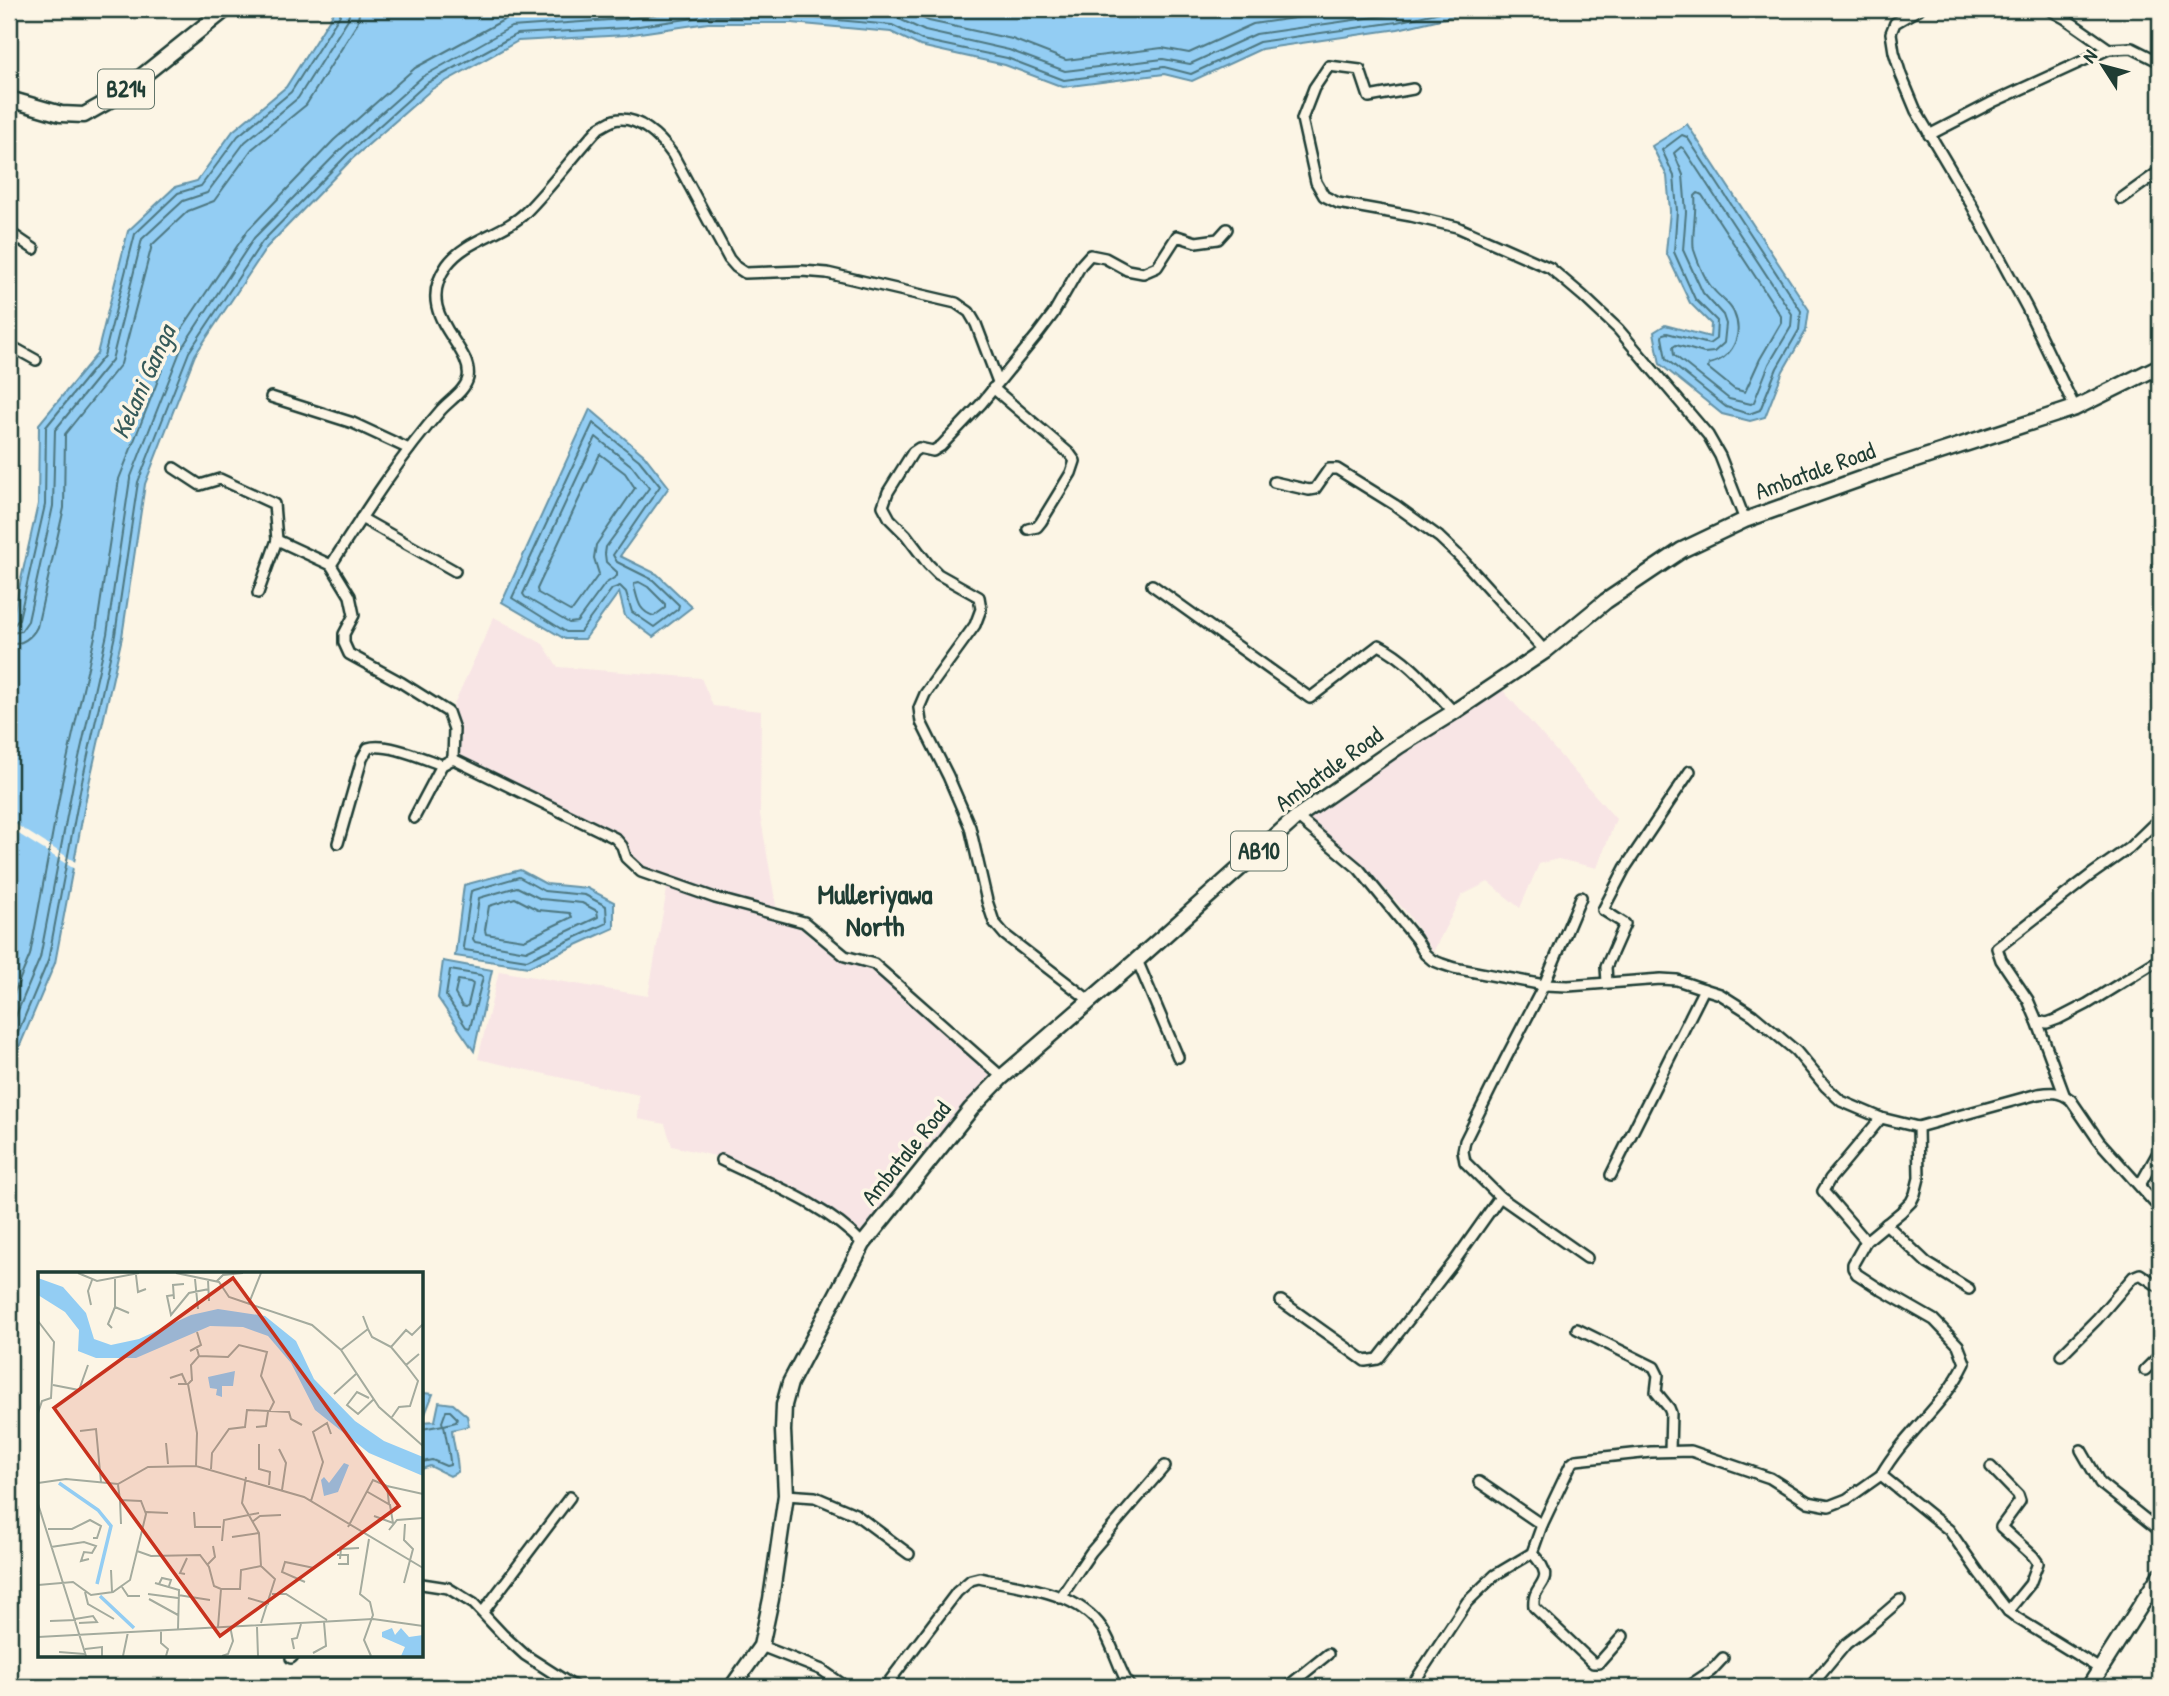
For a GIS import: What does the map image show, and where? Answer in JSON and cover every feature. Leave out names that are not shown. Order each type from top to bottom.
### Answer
[{"type":"main road","name":"B214","points":[[9,99],[61,114],[84,116],[116,97],[226,9]]},
{"type":"main road","name":"Ambatale Road","points":[[732,1687],[761,1646],[771,1599],[786,1495],[783,1431],[784,1405],[790,1383],[863,1244],[971,1109],[1002,1077],[1297,817],[1399,746],[1545,651],[1606,601],[1682,550],[1745,520],[1891,468],[2075,408],[2160,366]]},
{"type":"main road","points":[[2089,1687],[2158,1584]]},
{"type":"street","points":[[1919,9],[1895,23],[1891,33],[1901,75],[1916,111],[2027,308],[2075,408]]},
{"type":"street","points":[[2048,9],[2109,49]]},
{"type":"street","points":[[1929,135],[1993,102],[2109,49],[2132,48],[2160,62]]},
{"type":"street","points":[[1413,89],[1369,97],[1360,70],[1329,66],[1314,88],[1302,119],[1316,182],[1324,196],[1338,203],[1457,227],[1550,268],[1618,330],[1708,435],[1720,456],[1745,520]]},
{"type":"street","points":[[331,565],[409,449],[465,387],[469,375],[462,356],[442,324],[437,307],[437,288],[447,265],[464,250],[525,213],[599,128],[615,120],[632,120],[664,143],[736,268],[746,273],[827,273],[956,303],[969,312],[976,324],[996,385],[1075,461],[1071,473],[1041,522],[1037,527],[1028,529]]},
{"type":"street","points":[[2121,199],[2160,172]]},
{"type":"street","points":[[1089,1000],[1005,935],[993,922],[970,827],[920,722],[919,708],[925,694],[975,625],[981,609],[979,597],[933,569],[890,519],[883,506],[888,492],[913,452],[919,448],[933,451],[941,446],[981,404],[1053,314],[1081,265],[1090,255],[1105,258],[1127,270],[1143,273],[1157,267],[1177,236],[1196,242],[1218,239],[1227,229]]},
{"type":"street","points":[[9,232],[34,249]]},
{"type":"street","points":[[9,345],[36,360]]},
{"type":"street","points":[[271,397],[353,423],[409,449]]},
{"type":"street","points":[[174,468],[200,485],[220,479],[274,504],[277,540],[258,593]]},
{"type":"street","points":[[1274,482],[1315,489],[1329,469],[1337,469],[1395,505],[1439,537],[1460,557],[1545,651]]},
{"type":"street","points":[[361,518],[455,572]]},
{"type":"street","points":[[277,540],[331,565],[350,596],[354,615],[344,634],[344,643],[349,654],[448,712],[454,729],[453,760]]},
{"type":"street","points":[[1152,585],[1310,698],[1379,645],[1391,651],[1417,674],[1454,712]]},
{"type":"street","points":[[338,843],[362,759],[368,748],[374,746],[396,751],[442,765]]},
{"type":"street","points":[[414,818],[442,765],[453,760]]},
{"type":"street","points":[[453,760],[615,838],[622,846],[626,858],[641,872],[715,898],[804,922],[845,956],[874,964],[1002,1077]]},
{"type":"street","points":[[1607,982],[1606,967],[1625,924],[1603,910],[1625,868],[1690,771]]},
{"type":"street","points":[[1297,817],[1359,869],[1416,939],[1424,954],[1454,968],[1544,985],[1677,980],[1720,994],[1753,1015],[1796,1051],[1841,1101],[1881,1118],[1918,1127],[2038,1094],[2064,1094]]},
{"type":"street","points":[[2160,818],[2129,848],[1997,948],[2001,960],[2028,1000],[2064,1094],[2111,1156],[2160,1209]]},
{"type":"street","points":[[1581,897],[1544,985],[1504,1060],[1465,1141],[1463,1152],[1465,1162],[1500,1197],[1587,1258]]},
{"type":"street","points":[[2037,1021],[2047,1023],[2087,1004],[2160,959]]},
{"type":"street","points":[[1137,960],[1178,1057]]},
{"type":"street","points":[[1611,1175],[1704,989]]},
{"type":"street","points":[[1866,1241],[1823,1191],[1829,1179],[1881,1118]]},
{"type":"street","points":[[1411,1687],[1467,1602],[1495,1575],[1532,1553],[1542,1525],[1576,1460],[1691,1451],[1770,1478],[1808,1502],[1829,1506],[1847,1499],[1881,1475],[1893,1454],[1958,1379],[1965,1363],[1958,1345],[1934,1320],[1880,1289],[1853,1269],[1853,1264],[1866,1241],[1901,1212],[1915,1194],[1919,1178],[1918,1127]]},
{"type":"street","points":[[2140,1185],[2160,1149]]},
{"type":"street","points":[[721,1160],[818,1209],[838,1221],[863,1244]]},
{"type":"street","points":[[1280,1301],[1365,1361],[1378,1359],[1454,1262],[1500,1197]]},
{"type":"street","points":[[1886,1224],[1927,1263],[1969,1289]]},
{"type":"street","points":[[2061,1355],[2133,1277],[2140,1274],[2158,1286],[2160,1283]]},
{"type":"street","points":[[1577,1329],[1654,1367],[1658,1375],[1656,1392],[1671,1413],[1670,1451]]},
{"type":"street","points":[[2145,1370],[2160,1354]]},
{"type":"street","points":[[2081,1450],[2100,1483],[2160,1531]]},
{"type":"street","points":[[1060,1598],[1091,1552],[1166,1466]]},
{"type":"street","points":[[1991,1467],[2018,1495],[2020,1501],[2001,1527],[2038,1563],[2030,1584],[2008,1611]]},
{"type":"street","points":[[1881,1475],[1949,1530],[2008,1611],[2017,1619],[2100,1669]]},
{"type":"street","points":[[1479,1482],[1542,1525]]},
{"type":"street","points":[[786,1495],[815,1497],[855,1514],[909,1554]]},
{"type":"street","points":[[483,1612],[570,1497]]},
{"type":"street","points":[[1532,1553],[1543,1565],[1545,1575],[1533,1601],[1534,1607],[1594,1663],[1599,1662],[1623,1636]]},
{"type":"street","points":[[885,1687],[957,1592],[971,1580],[979,1578],[1045,1592],[1089,1613],[1103,1630],[1130,1687]]},
{"type":"street","points":[[424,1584],[448,1588],[474,1604],[525,1655],[575,1687]]},
{"type":"street","points":[[1810,1687],[1846,1644],[1899,1600]]},
{"type":"street","points":[[761,1646],[822,1670],[846,1687]]},
{"type":"street","points":[[1287,1687],[1328,1654]]},
{"type":"street","points":[[1687,1687],[1711,1671],[1723,1658]]},
{"type":"shaded area","points":[[494,617],[543,644],[558,667],[701,678],[713,706],[761,711],[760,814],[777,911],[644,869],[629,855],[621,836],[461,760],[453,706]]},
{"type":"shaded area","points":[[1500,687],[1616,819],[1597,868],[1558,859],[1539,864],[1520,908],[1488,882],[1462,895],[1433,952],[1408,914],[1358,860],[1329,841],[1305,819]]},
{"type":"shaded area","points":[[668,884],[801,924],[804,932],[840,960],[872,970],[994,1077],[917,1159],[859,1238],[839,1220],[719,1157],[672,1146],[665,1124],[638,1119],[639,1095],[478,1059],[499,971],[648,996]]},
{"type":"water","name":"Kelani Ganga","points":[[336,9],[1483,9],[1398,29],[1261,49],[1192,81],[1164,74],[1063,87],[1005,65],[920,46],[891,32],[792,23],[708,23],[626,35],[518,41],[432,89],[352,159],[267,247],[195,355],[145,484],[122,637],[88,788],[55,963],[9,1071],[9,633],[38,504],[39,424],[97,354],[128,231],[175,187],[197,181],[233,131],[286,87]]},
{"type":"water","points":[[1687,124],[1809,310],[1806,331],[1783,371],[1765,417],[1750,421],[1722,414],[1660,364],[1654,332],[1665,325],[1710,337],[1711,324],[1690,303],[1666,252],[1670,211],[1667,176],[1652,146]]},
{"type":"water","points":[[590,409],[644,455],[669,487],[620,556],[657,574],[692,607],[653,637],[625,616],[619,592],[585,639],[565,639],[502,602]]},
{"type":"water","points":[[520,870],[546,884],[587,888],[614,902],[614,928],[528,967],[455,956],[464,885]]},
{"type":"water","points":[[443,961],[492,970],[474,1051],[438,998]]},
{"type":"water","points":[[424,1393],[433,1394],[424,1417]]},
{"type":"water","points":[[439,1402],[453,1404],[467,1416],[469,1426],[452,1430],[458,1472],[450,1476],[430,1466],[424,1468],[424,1422],[435,1421]]},
{"type":"pier","points":[[9,820],[77,863],[76,870],[9,828]]},
{"type":"district","name":"Mulleriyawa North","points":[[875,910]]}]
